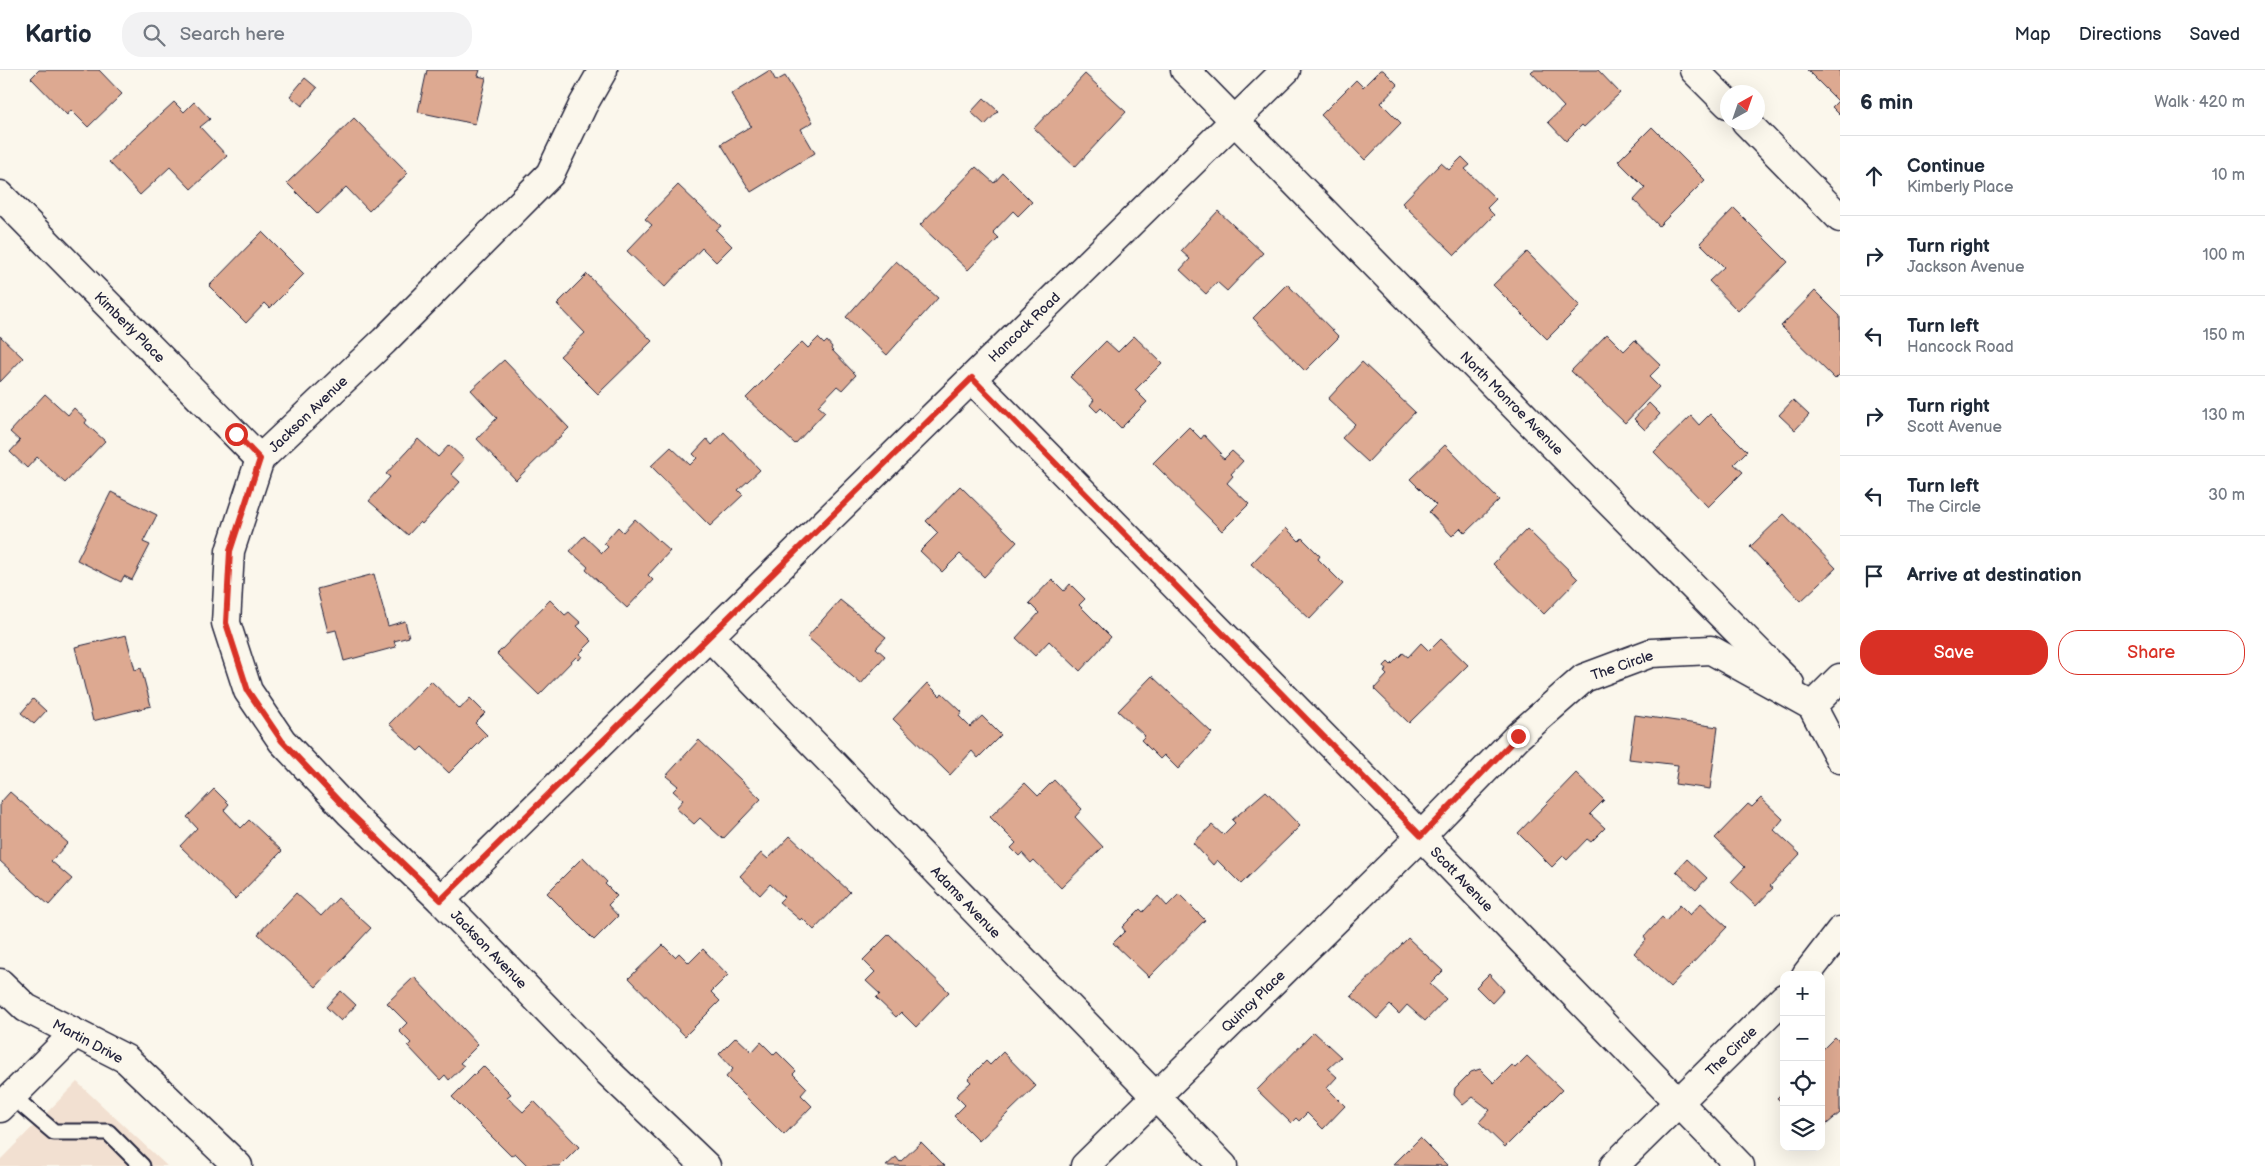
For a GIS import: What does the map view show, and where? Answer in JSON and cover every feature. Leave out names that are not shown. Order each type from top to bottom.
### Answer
[{"type":"street","name":"Jackson Avenue","points":[[603,70],[582,105],[550,174],[384,341],[260,459],[230,551],[226,623],[248,691],[282,741],[350,813],[441,900],[609,1073],[706,1166]]},
{"type":"street","name":"North Monroe Avenue","points":[[1185,70],[1840,735]]},
{"type":"street","name":"Hancock Road","points":[[441,900],[1286,70]]},
{"type":"street","points":[[1694,70],[1720,96]]},
{"type":"street","points":[[1754,130],[1840,218]]},
{"type":"street","name":"Kimberly Place","points":[[0,195],[260,459]]},
{"type":"street","name":"Scott Avenue","points":[[972,378],[1421,836],[1740,1166]]},
{"type":"street","name":"Adams Avenue","points":[[710,637],[1223,1166]]},
{"type":"street","name":"The Circle","points":[[1421,836],[1518,736],[1584,678],[1652,653],[1711,650],[1812,706]]},
{"type":"street","points":[[1840,678],[1812,706],[1840,759]]},
{"type":"street","name":"Quincy Place","points":[[1085,1166],[1421,836]]},
{"type":"street","points":[[1809,971],[1840,931]]},
{"type":"street","name":"Martin Drive","points":[[0,983],[26,1008],[126,1059],[238,1166]]},
{"type":"street","name":"The Circle","points":[[1614,1166],[1780,1002]]},
{"type":"street","points":[[6,1102],[74,1034]]},
{"type":"lane","points":[[6,1102],[54,1132],[108,1132],[142,1166]]},
{"type":"shaded area","points":[[77,1082],[167,1166],[0,1166],[0,1160]]},
{"type":"building","points":[[39,70],[99,70],[122,94],[88,127],[71,110],[67,115],[31,78]]},
{"type":"building","points":[[427,70],[480,70],[478,76],[486,78],[475,124],[418,112]]},
{"type":"building","points":[[770,70],[776,81],[785,76],[813,122],[801,129],[815,153],[751,192],[721,144],[751,126],[731,94]]},
{"type":"building","points":[[1380,70],[1383,70],[1398,85],[1381,103],[1401,123],[1365,160],[1321,115],[1356,80],[1363,87]]},
{"type":"building","points":[[1533,70],[1598,70],[1620,93],[1566,141],[1548,122],[1564,107],[1531,72]]},
{"type":"building","points":[[1807,70],[1840,70],[1840,115],[1832,107],[1838,101]]},
{"type":"building","points":[[1085,74],[1126,112],[1075,167],[1034,128]]},
{"type":"building","points":[[305,78],[317,88],[302,106],[290,96]]},
{"type":"building","points":[[984,98],[998,111],[985,125],[971,112]]},
{"type":"building","points":[[174,102],[184,112],[194,102],[210,119],[200,127],[227,156],[191,189],[170,167],[140,195],[109,162]]},
{"type":"building","points":[[354,118],[408,173],[369,211],[346,187],[318,214],[287,183]]},
{"type":"building","points":[[1652,127],[1705,180],[1659,226],[1634,200],[1645,188],[1618,161]]},
{"type":"building","points":[[1462,157],[1470,165],[1465,169],[1496,199],[1487,208],[1494,215],[1455,255],[1402,203],[1441,163],[1449,170]]},
{"type":"building","points":[[976,167],[994,183],[1003,173],[1032,202],[1018,216],[1013,211],[993,232],[999,238],[968,270],[920,225]]},
{"type":"building","points":[[678,185],[721,226],[716,230],[732,246],[716,262],[702,248],[665,287],[627,251],[652,225],[645,219]]},
{"type":"building","points":[[1734,208],[1788,262],[1738,311],[1709,281],[1724,267],[1700,243]]},
{"type":"building","points":[[1218,211],[1263,253],[1227,291],[1217,282],[1206,294],[1180,270],[1190,259],[1181,251]]},
{"type":"building","points":[[262,232],[304,274],[270,308],[265,303],[246,323],[209,286]]},
{"type":"building","points":[[1527,252],[1580,306],[1547,339],[1493,285]]},
{"type":"building","points":[[896,261],[938,298],[887,355],[846,317]]},
{"type":"building","points":[[587,274],[652,341],[598,394],[560,356],[585,333],[557,304]]},
{"type":"building","points":[[1287,284],[1339,337],[1305,371],[1253,318]]},
{"type":"building","points":[[1815,291],[1840,316],[1840,374],[1835,379],[1781,326]]},
{"type":"building","points":[[1607,334],[1624,351],[1635,340],[1661,365],[1649,377],[1659,387],[1625,423],[1571,371]]},
{"type":"building","points":[[0,336],[23,358],[0,382]]},
{"type":"building","points":[[1134,336],[1162,363],[1135,390],[1147,402],[1121,428],[1101,408],[1097,412],[1090,405],[1094,400],[1070,377],[1106,341],[1118,352]]},
{"type":"building","points":[[818,338],[824,344],[827,341],[832,347],[831,349],[856,375],[842,390],[837,386],[818,406],[825,412],[795,444],[746,398],[802,342],[808,348]]},
{"type":"building","points":[[504,360],[569,428],[516,480],[477,439],[497,418],[471,390]]},
{"type":"building","points":[[1362,362],[1415,412],[1368,462],[1342,438],[1355,424],[1328,399]]},
{"type":"building","points":[[45,394],[68,415],[74,408],[87,420],[85,423],[105,441],[65,483],[37,457],[27,468],[10,452],[20,441],[10,432]]},
{"type":"building","points":[[1793,400],[1809,415],[1795,430],[1779,415]]},
{"type":"building","points":[[1649,403],[1660,414],[1645,430],[1634,419]]},
{"type":"building","points":[[1710,414],[1747,451],[1734,464],[1743,472],[1708,507],[1654,452],[1691,416],[1699,425]]},
{"type":"building","points":[[1189,427],[1201,439],[1204,435],[1221,453],[1219,455],[1224,459],[1232,451],[1243,461],[1231,474],[1233,476],[1227,483],[1249,504],[1222,531],[1153,463]]},
{"type":"building","points":[[724,432],[760,470],[738,490],[743,495],[710,526],[651,466],[671,447],[690,465],[697,458],[693,454],[707,439],[712,445]]},
{"type":"building","points":[[418,439],[438,457],[449,445],[464,459],[451,474],[460,482],[422,524],[420,522],[408,535],[369,501],[390,477],[386,474]]},
{"type":"building","points":[[1445,445],[1499,500],[1465,533],[1460,528],[1452,536],[1429,512],[1436,505],[1410,479]]},
{"type":"building","points":[[960,486],[1017,542],[984,577],[960,554],[942,572],[920,551],[938,533],[926,521]]},
{"type":"building","points":[[111,492],[157,515],[143,542],[150,545],[132,580],[124,576],[121,582],[77,560]]},
{"type":"building","points":[[1784,514],[1836,568],[1801,601],[1750,547]]},
{"type":"building","points":[[635,519],[670,551],[648,575],[653,580],[627,608],[586,570],[588,567],[570,551],[584,536],[602,553],[608,547],[604,543],[618,527],[623,532]]},
{"type":"building","points":[[1286,528],[1299,541],[1302,538],[1320,556],[1318,559],[1343,584],[1310,619],[1251,564]]},
{"type":"building","points":[[1527,529],[1578,579],[1544,614],[1493,564]]},
{"type":"building","points":[[374,574],[388,626],[405,621],[409,637],[394,641],[396,647],[344,661],[336,630],[328,632],[317,589]]},
{"type":"building","points":[[1052,579],[1064,591],[1070,584],[1085,599],[1079,605],[1111,637],[1080,671],[1049,641],[1035,656],[1016,638],[1039,613],[1029,603]]},
{"type":"building","points":[[550,600],[565,615],[569,612],[581,623],[577,626],[592,641],[579,654],[582,656],[579,660],[576,657],[539,695],[497,654]]},
{"type":"building","points":[[840,600],[886,637],[876,648],[885,656],[861,684],[807,637]]},
{"type":"building","points":[[126,635],[135,670],[141,668],[151,706],[93,721],[75,647]]},
{"type":"building","points":[[1441,639],[1468,665],[1409,723],[1374,689],[1387,675],[1384,672],[1387,670],[1384,666],[1388,662],[1391,665],[1403,653],[1408,657],[1421,643],[1429,651]]},
{"type":"building","points":[[1152,676],[1212,733],[1178,769],[1164,755],[1160,759],[1141,740],[1145,736],[1118,711]]},
{"type":"building","points":[[431,681],[460,709],[470,698],[485,713],[475,723],[487,735],[449,773],[422,747],[418,751],[389,724]]},
{"type":"building","points":[[927,683],[940,696],[942,693],[962,712],[959,716],[970,727],[982,716],[1001,735],[978,758],[972,751],[950,775],[893,719]]},
{"type":"building","points":[[33,699],[46,711],[34,724],[21,713]]},
{"type":"building","points":[[1635,715],[1718,727],[1710,789],[1675,784],[1678,765],[1629,759]]},
{"type":"building","points":[[699,740],[761,799],[723,839],[700,818],[694,824],[676,808],[683,800],[673,791],[678,786],[666,776]]},
{"type":"building","points":[[1576,773],[1604,800],[1590,814],[1605,828],[1591,842],[1587,839],[1567,860],[1563,856],[1552,867],[1518,833]]},
{"type":"building","points":[[1054,780],[1082,809],[1075,817],[1103,847],[1061,888],[1034,860],[1031,863],[1022,853],[1019,856],[1011,848],[1016,843],[990,817],[1025,783],[1038,796]]},
{"type":"building","points":[[214,789],[229,804],[224,810],[241,828],[249,820],[282,851],[235,899],[180,846],[197,828],[187,817]]},
{"type":"building","points":[[1266,791],[1300,826],[1241,884],[1217,860],[1213,865],[1193,843],[1212,825],[1223,835],[1235,823],[1232,820]]},
{"type":"building","points":[[10,792],[68,843],[51,861],[72,879],[49,905],[0,861],[0,803]]},
{"type":"building","points":[[1761,798],[1783,819],[1774,830],[1800,854],[1770,886],[1773,888],[1756,906],[1731,882],[1745,867],[1715,838],[1748,804],[1752,807]]},
{"type":"building","points":[[790,836],[850,892],[814,930],[802,918],[800,920],[779,902],[784,897],[770,884],[760,895],[740,876],[761,853],[768,859]]},
{"type":"building","points":[[583,857],[607,882],[605,884],[617,896],[608,905],[618,916],[594,940],[547,893]]},
{"type":"building","points":[[1687,859],[1707,878],[1696,890],[1676,871]]},
{"type":"building","points":[[296,893],[321,916],[338,898],[371,928],[316,987],[258,934]]},
{"type":"building","points":[[1179,894],[1205,920],[1149,977],[1113,943],[1125,931],[1122,927],[1140,909],[1143,912],[1158,896],[1167,906]]},
{"type":"building","points":[[1701,903],[1727,927],[1670,987],[1634,953],[1646,940],[1644,937],[1662,917],[1666,921],[1680,905],[1690,915]]},
{"type":"building","points":[[889,934],[949,992],[916,1027],[901,1012],[896,1017],[876,998],[880,994],[866,981],[875,972],[863,960]]},
{"type":"building","points":[[1408,938],[1443,971],[1430,984],[1446,999],[1425,1021],[1407,1005],[1399,1014],[1390,1005],[1377,1019],[1351,996]]},
{"type":"building","points":[[663,945],[675,957],[679,953],[689,963],[703,949],[728,975],[711,992],[720,1001],[685,1036],[629,978]]},
{"type":"building","points":[[1489,974],[1504,990],[1492,1003],[1476,987]]},
{"type":"building","points":[[414,977],[478,1045],[460,1063],[464,1066],[449,1080],[445,1075],[440,1080],[408,1046],[411,1043],[399,1031],[407,1023],[387,1003]]},
{"type":"building","points":[[341,991],[356,1005],[341,1021],[326,1007]]},
{"type":"building","points":[[1314,1032],[1341,1057],[1328,1069],[1337,1077],[1327,1088],[1345,1106],[1323,1129],[1307,1113],[1299,1121],[1296,1118],[1291,1123],[1257,1090]]},
{"type":"building","points":[[736,1037],[752,1052],[761,1042],[774,1055],[777,1052],[796,1071],[793,1074],[807,1088],[801,1095],[812,1106],[784,1135],[726,1077],[733,1069],[719,1054]]},
{"type":"building","points":[[1835,1037],[1840,1042],[1840,1113],[1825,1126],[1825,1061],[1825,1047]]},
{"type":"building","points":[[1003,1052],[1036,1086],[979,1141],[954,1116],[965,1105],[956,1096],[971,1082],[968,1079],[986,1061],[990,1065]]},
{"type":"building","points":[[1527,1056],[1562,1090],[1505,1147],[1479,1122],[1490,1110],[1473,1097],[1463,1105],[1454,1095],[1455,1088],[1471,1072],[1480,1069],[1494,1083],[1512,1065],[1515,1068]]},
{"type":"building","points":[[483,1066],[511,1094],[507,1097],[523,1112],[534,1101],[579,1147],[560,1166],[528,1166],[515,1153],[511,1156],[452,1097]]},
{"type":"building","points":[[1420,1138],[1448,1166],[1393,1165]]},
{"type":"building","points":[[921,1142],[945,1166],[886,1166],[896,1157],[900,1162]]},
{"type":"route","points":[[236,434],[260,459],[230,551],[226,623],[248,691],[282,741],[350,813],[441,900],[972,378],[1421,836],[1518,736]]}]
